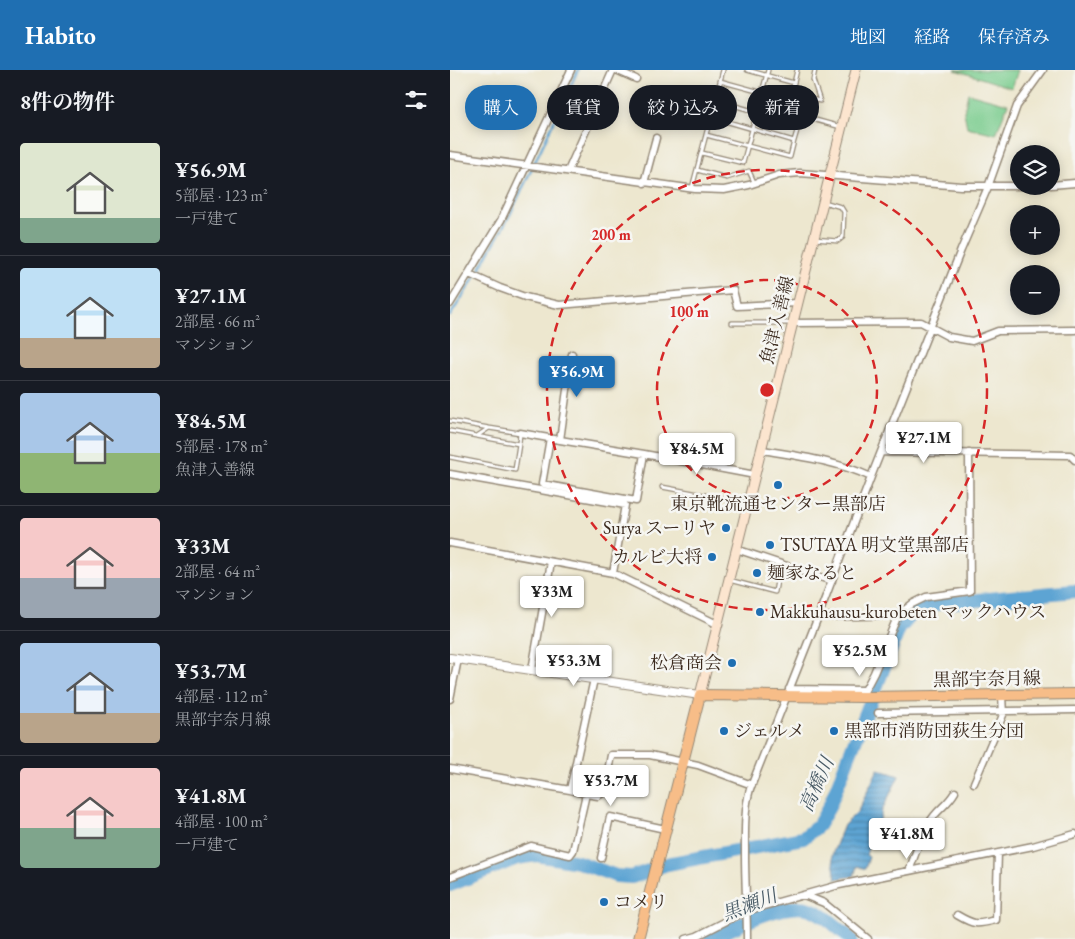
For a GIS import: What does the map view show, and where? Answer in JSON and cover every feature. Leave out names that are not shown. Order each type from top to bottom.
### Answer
[{"type":"main road","name":"魚津入善線","points":[[700,695],[856,70]]},
{"type":"main road","name":"黒部宇奈月線","points":[[700,695],[788,693],[1075,694]]},
{"type":"main road","points":[[638,939],[700,695]]},
{"type":"street","points":[[450,304],[501,220],[571,70]]},
{"type":"street","points":[[608,85],[615,70],[636,79]]},
{"type":"street","points":[[747,939],[744,885],[746,801],[881,452],[988,187],[1017,106],[1042,70]]},
{"type":"street","points":[[568,171],[587,130]]},
{"type":"street","points":[[644,182],[656,138]]},
{"type":"street","points":[[450,154],[692,189],[724,190],[754,184],[779,175],[800,173],[961,186],[1010,186]]},
{"type":"street","points":[[1060,184],[1075,183]]},
{"type":"street","points":[[469,274],[525,297],[559,305],[733,290],[736,306],[798,303]]},
{"type":"street","points":[[793,323],[921,322],[950,337],[972,341],[998,331],[1075,330]]},
{"type":"street","points":[[560,440],[572,354]]},
{"type":"street","points":[[520,433],[755,475]]},
{"type":"street","points":[[550,438],[542,484],[636,501],[644,454]]},
{"type":"street","points":[[762,450],[831,463],[853,469],[871,478]]},
{"type":"street","points":[[881,452],[1070,455],[1075,460]]},
{"type":"street","points":[[788,693],[865,690],[898,615],[912,604],[926,597],[970,591],[970,453]]},
{"type":"street","points":[[450,474],[625,505],[613,573]]},
{"type":"street","points":[[450,544],[613,573],[718,625]]},
{"type":"street","points":[[736,549],[832,581]]},
{"type":"street","points":[[532,670],[551,562]]},
{"type":"street","points":[[818,617],[898,615]]},
{"type":"street","points":[[450,699],[454,658],[700,695]]},
{"type":"street","points":[[570,790],[594,679]]},
{"type":"street","points":[[974,783],[1003,715],[1002,695]]},
{"type":"street","points":[[878,713],[1075,710]]},
{"type":"street","points":[[450,770],[598,796],[604,792],[611,755],[650,755],[698,765],[752,784]]},
{"type":"street","points":[[909,871],[927,827],[934,815],[949,802],[955,792]]},
{"type":"street","points":[[450,877],[531,846],[570,854],[573,851],[586,794]]},
{"type":"street","points":[[600,858],[610,817],[665,829]]},
{"type":"street","points":[[686,939],[747,914],[839,885],[1033,846],[1075,834]]},
{"type":"street","points":[[957,915],[971,923],[981,924],[996,920],[998,853]]},
{"type":"street","points":[[804,895],[824,904],[868,939]]},
{"type":"lane","points":[[719,85],[723,70]]},
{"type":"lane","points":[[748,70],[794,83],[797,70]]},
{"type":"lane","points":[[764,85],[768,70]]},
{"type":"lane","points":[[814,85],[812,80],[815,70]]},
{"type":"lane","points":[[720,82],[747,90]]},
{"type":"lane","points":[[819,121],[842,127]]},
{"type":"lane","points":[[692,189],[707,130]]},
{"type":"lane","points":[[744,163],[753,130]]},
{"type":"lane","points":[[757,130],[794,140]]},
{"type":"lane","points":[[706,135],[790,157],[797,130]]},
{"type":"lane","points":[[702,152],[744,163],[754,184]]},
{"type":"lane","points":[[697,170],[728,178],[749,171]]},
{"type":"lane","points":[[814,239],[838,241],[843,237],[844,212],[841,207],[824,202]]},
{"type":"lane","points":[[732,323],[793,323]]},
{"type":"lane","points":[[450,421],[520,433],[515,470],[450,457]]},
{"type":"lane","points":[[477,436],[489,428]]},
{"type":"lane","points":[[450,431],[519,444]]},
{"type":"lane","points":[[662,486],[748,503]]},
{"type":"lane","points":[[728,579],[774,592],[780,564]]},
{"type":"green space","points":[[955,70],[1018,70],[1012,88]]},
{"type":"green space","points":[[968,93],[1008,104],[996,134],[967,127],[964,112]]},
{"type":"water","points":[[878,769],[899,776],[882,810],[878,830],[874,830],[866,855],[869,857],[865,869],[857,866],[854,876],[836,879],[832,855],[844,825],[858,811]]},
{"type":"waterway","points":[[450,316],[478,272],[510,215],[578,70]]},
{"type":"waterway","name":"高橋川","points":[[450,885],[517,858],[537,855],[578,862],[616,876],[632,877],[667,864],[803,838],[818,826],[829,807],[899,629],[913,613],[935,604],[1075,591]]},
{"type":"waterway","name":"黒瀬川","points":[[711,939],[760,916],[774,911],[799,907],[810,909],[821,915],[851,939]]},
{"type":"place","name":"東京靴流通センター黒部店","points":[[778,485]]},
{"type":"place","name":"Surya スーリヤ","points":[[726,528]]},
{"type":"place","name":"TSUTAYA 明文堂黒部店","points":[[770,545]]},
{"type":"place","name":"カルビ大将","points":[[712,557]]},
{"type":"place","name":"麺家なると","points":[[757,573]]},
{"type":"place","name":"Makkuhausu-kurobeten マックハウス","points":[[760,612]]},
{"type":"place","name":"松倉商会","points":[[732,663]]},
{"type":"place","name":"ジェルメ","points":[[724,731]]},
{"type":"place","name":"黒部市消防団荻生分団","points":[[834,731]]},
{"type":"place","name":"コメリ","points":[[604,902]]}]
